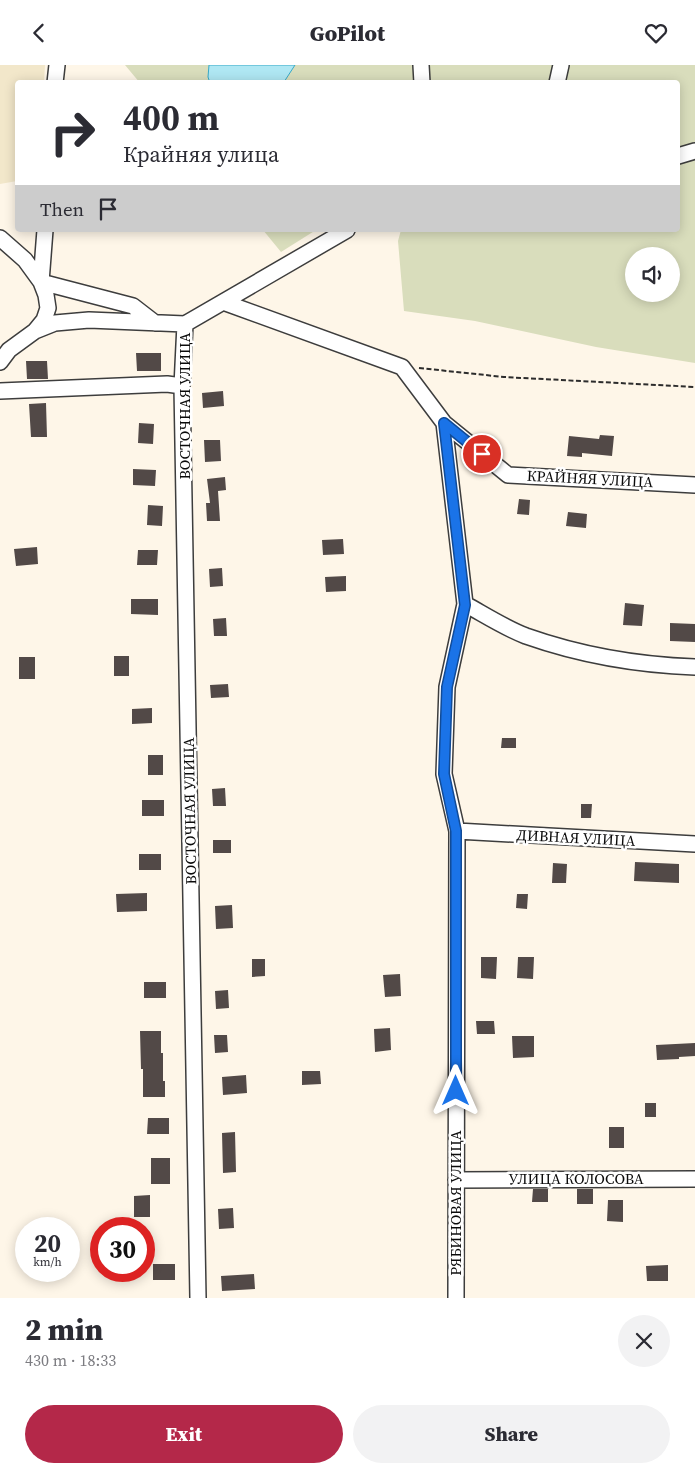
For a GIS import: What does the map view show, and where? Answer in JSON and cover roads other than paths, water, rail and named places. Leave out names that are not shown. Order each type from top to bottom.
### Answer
[{"type":"street","points":[[55,80],[57,65]]},
{"type":"street","points":[[421,65],[422,80]]},
{"type":"street","points":[[558,80],[561,65]]},
{"type":"street","points":[[680,155],[695,151]]},
{"type":"street","points":[[41,282],[45,232]]},
{"type":"street","points":[[0,362],[9,350],[35,331],[55,323],[89,320],[185,324],[344,232]]},
{"type":"street","points":[[0,238],[25,260],[41,282],[46,295],[48,308],[44,320],[35,331]]},
{"type":"street","points":[[41,282],[133,306],[155,323]]},
{"type":"street","name":"КРАЙНЯЯ УЛИЦА","points":[[223,302],[402,367],[444,423],[508,475],[695,485]]},
{"type":"street","name":"ВОСТОЧНАЯ УЛИЦА","points":[[185,324],[182,386],[198,1298]]},
{"type":"street","points":[[0,391],[167,384],[182,386]]},
{"type":"street","name":"РЯБИНОВАЯ УЛИЦА","points":[[444,423],[465,605],[447,687],[444,774],[456,831],[456,1298]]},
{"type":"street","points":[[465,605],[525,635],[599,657],[669,666],[695,667]]},
{"type":"street","name":"ДИВНАЯ УЛИЦА","points":[[456,831],[695,844]]},
{"type":"street","name":"УЛИЦА КОЛОСОВА","points":[[456,1180],[695,1179]]},
{"type":"water","points":[[209,65],[295,65],[285,80],[209,80]]}]
